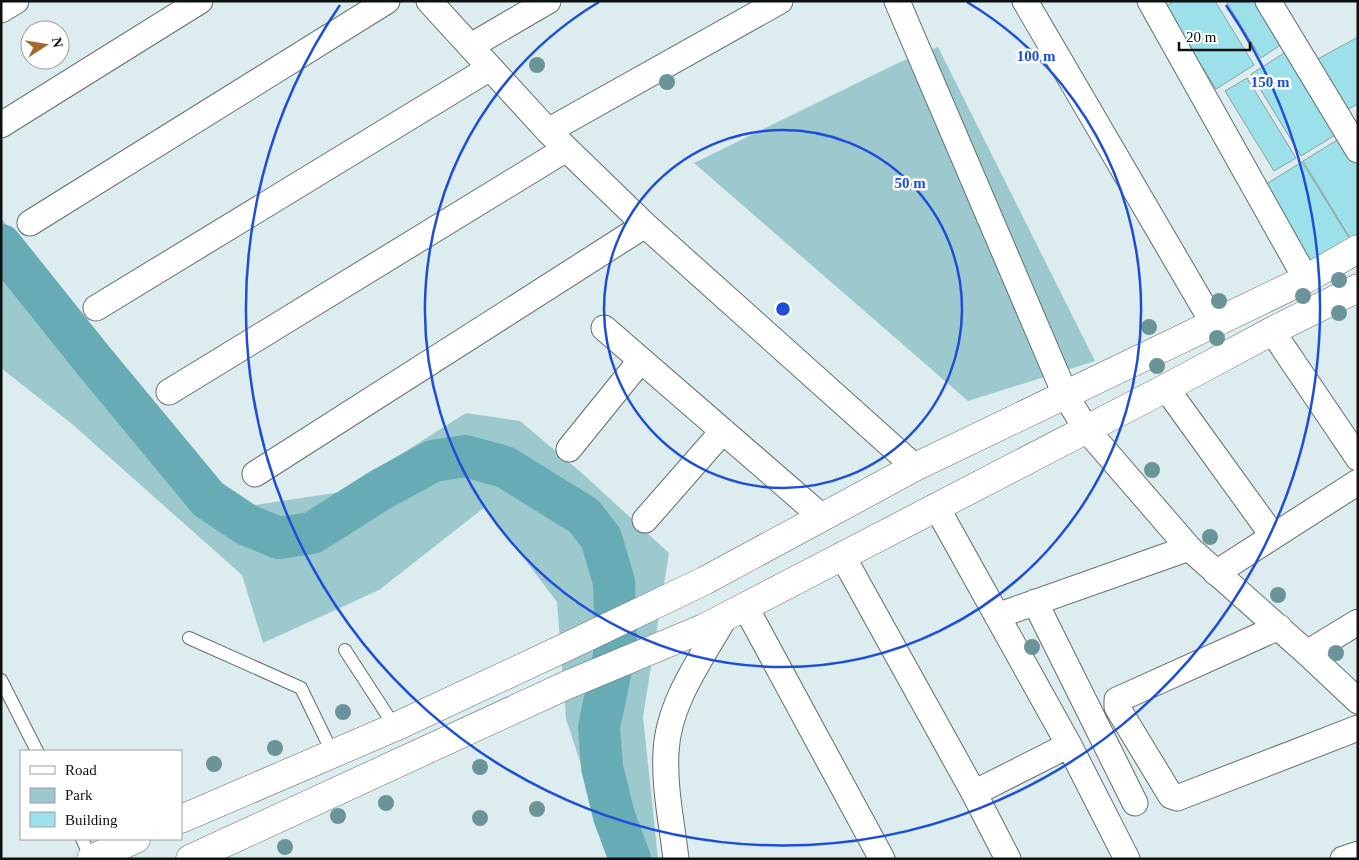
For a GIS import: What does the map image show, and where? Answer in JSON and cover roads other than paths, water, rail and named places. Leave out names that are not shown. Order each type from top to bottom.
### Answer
[{"type":"street","points":[[1,10],[16,1]]},
{"type":"street","points":[[1,125],[200,1]]},
{"type":"street","points":[[30,223],[387,1]]},
{"type":"street","points":[[428,1],[548,131],[645,225],[916,467]]},
{"type":"street","points":[[470,46],[548,1]]},
{"type":"street","points":[[548,131],[780,1]]},
{"type":"street","points":[[897,1],[1064,394],[1086,429],[1189,548],[1279,627],[1358,701]]},
{"type":"street","points":[[1025,1],[1213,323]]},
{"type":"street","points":[[1150,1],[1306,279]]},
{"type":"street","points":[[1268,1],[1358,150]]},
{"type":"street","points":[[96,308],[490,68]]},
{"type":"street","points":[[169,392],[566,149]]},
{"type":"street","points":[[255,474],[645,225]]},
{"type":"street","points":[[182,819],[396,727],[704,581],[916,467],[1306,279],[1358,250]]},
{"type":"street","points":[[190,859],[567,685],[724,617],[1358,288]]},
{"type":"street","points":[[604,328],[822,517]]},
{"type":"street","points":[[1272,331],[1358,458]]},
{"type":"street","points":[[569,449],[641,360]]},
{"type":"street","points":[[1166,388],[1273,536]]},
{"type":"street","points":[[646,520],[723,431]]},
{"type":"street","points":[[1216,573],[1358,482]]},
{"type":"street","points":[[936,506],[1069,746],[1127,859]]},
{"type":"street","points":[[997,616],[1189,548]]},
{"type":"street","points":[[842,556],[974,793],[1008,859]]},
{"type":"street","points":[[1035,602],[1135,803]]},
{"type":"street","points":[[676,859],[667,787],[666,752],[670,726],[677,704],[724,617]]},
{"type":"street","points":[[724,617],[882,859]]},
{"type":"street","points":[[1307,653],[1358,622]]},
{"type":"street","points":[[1279,627],[1117,700],[1117,707],[1172,796],[1177,798],[1358,728]]},
{"type":"street","points":[[974,793],[1069,746]]},
{"type":"street","points":[[91,858],[134,840]]},
{"type":"street","points":[[1343,859],[1358,854]]},
{"type":"lane","points":[[189,638],[301,688],[334,754]]},
{"type":"lane","points":[[345,650],[396,727]]},
{"type":"lane","points":[[1,680],[37,750]]},
{"type":"lane","points":[[82,840],[91,858]]},
{"type":"waterway","points":[[1,245],[208,499],[247,525],[279,538],[312,533],[380,490],[433,461],[465,456],[505,467],[584,516],[601,538],[614,582],[616,646],[599,727],[602,767],[614,816],[630,859]]}]
